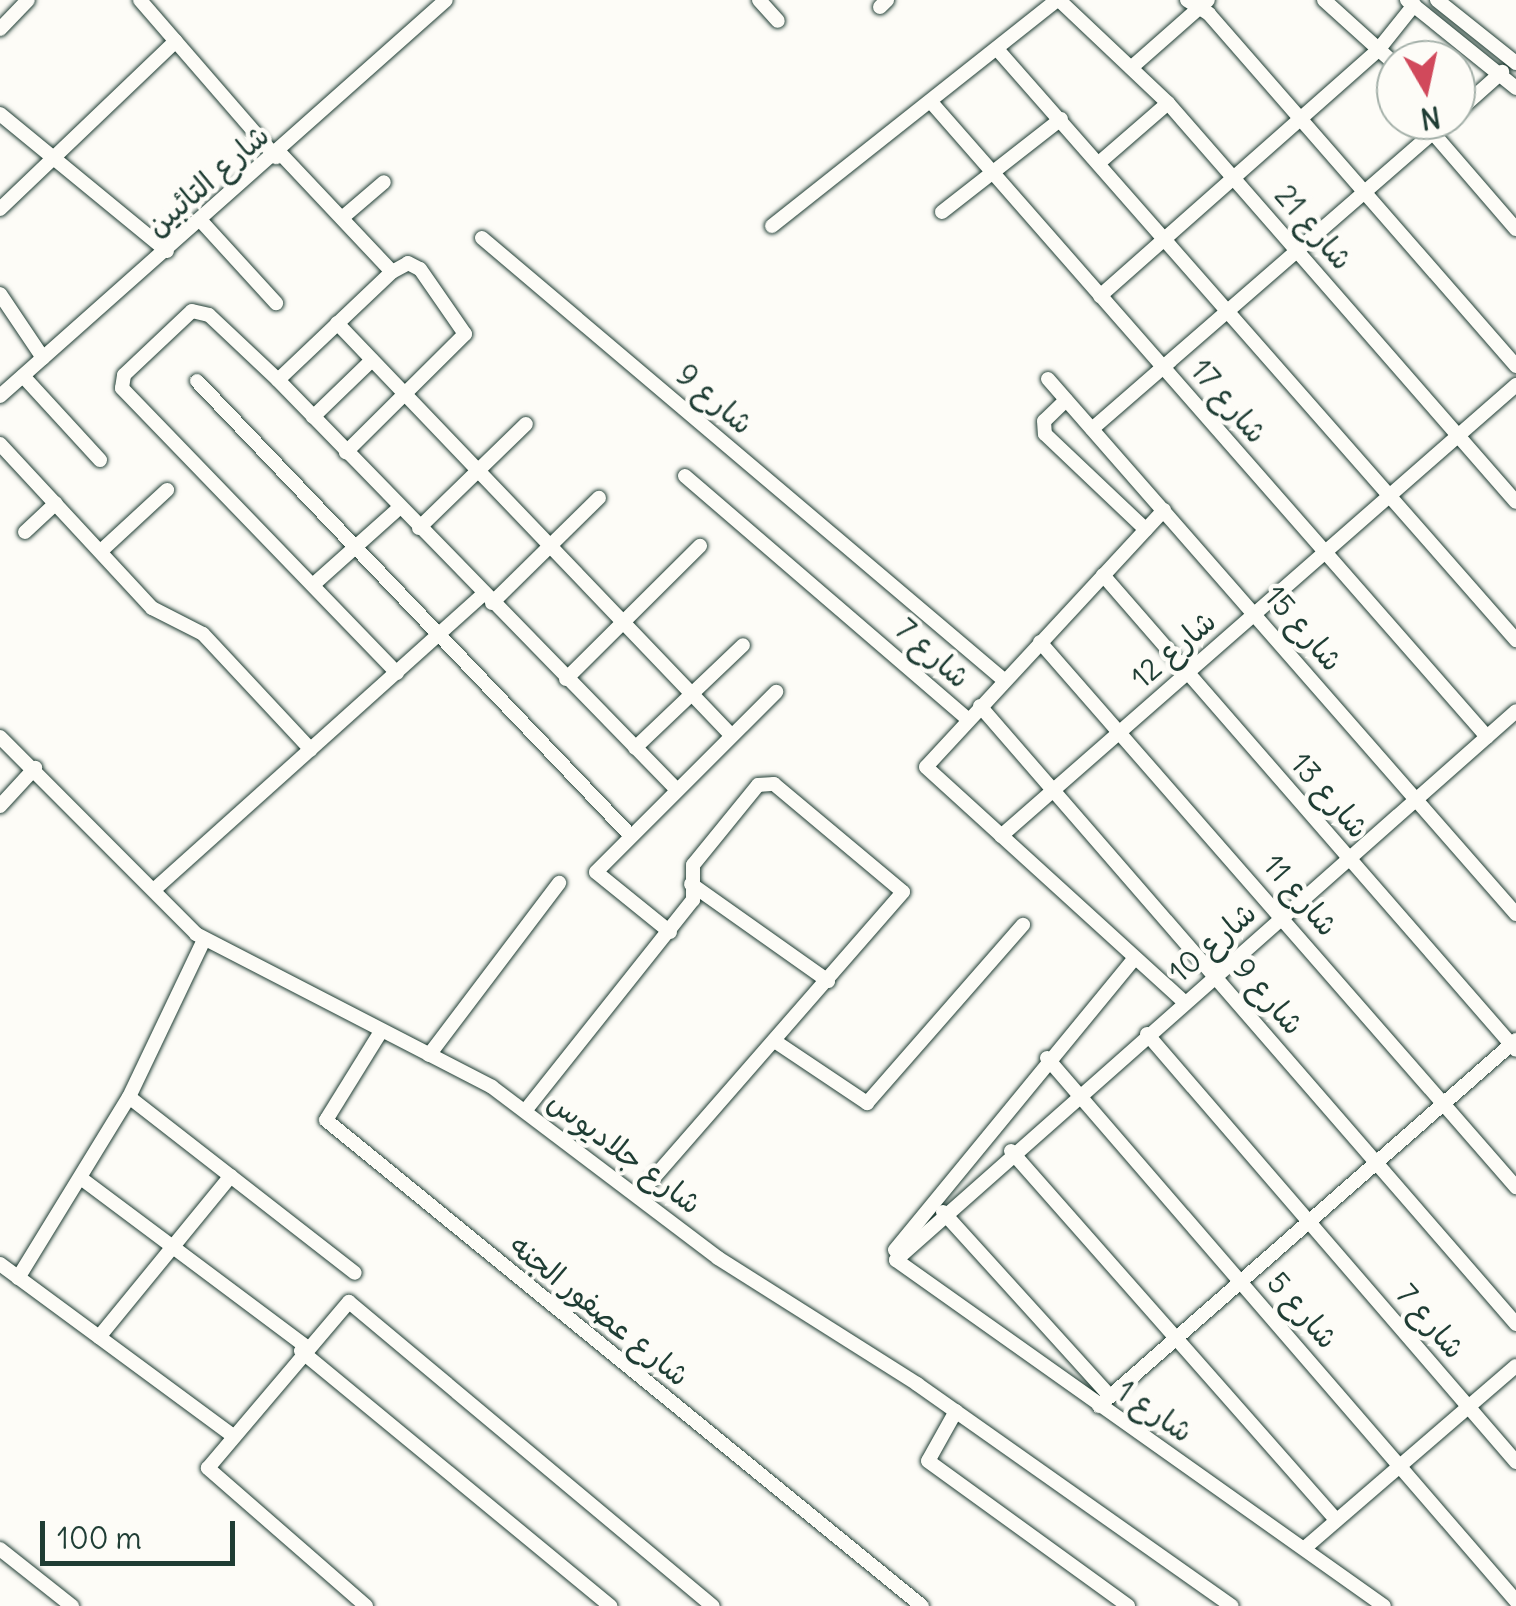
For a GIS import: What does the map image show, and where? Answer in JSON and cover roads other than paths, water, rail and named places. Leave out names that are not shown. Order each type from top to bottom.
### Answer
[{"type":"street","points":[[0,29],[28,0]]},
{"type":"street","points":[[140,0],[278,155],[392,272]]},
{"type":"street","name":"شارع التائبين","points":[[0,396],[278,155],[446,0]]},
{"type":"street","points":[[759,0],[778,21]]},
{"type":"street","points":[[772,226],[1058,0]]},
{"type":"street","name":"شارع 21","points":[[1058,0],[1168,104],[1516,502]]},
{"type":"street","points":[[1324,0],[1376,48]]},
{"type":"street","points":[[1437,0],[1514,57]]},
{"type":"street","points":[[1132,67],[1198,2],[1516,366]]},
{"type":"street","points":[[1385,40],[1410,2],[1502,72],[1516,88]]},
{"type":"street","points":[[0,209],[54,162],[176,41]]},
{"type":"street","points":[[997,48],[1168,237],[1516,640]]},
{"type":"street","points":[[1100,296],[1376,52]]},
{"type":"street","points":[[1476,95],[1502,72]]},
{"type":"street","name":"شارع 17","points":[[931,102],[1486,737]]},
{"type":"street","points":[[1100,162],[1168,104]]},
{"type":"street","points":[[0,114],[167,252]]},
{"type":"street","points":[[942,212],[1061,119]]},
{"type":"street","points":[[1092,429],[1424,140]]},
{"type":"street","points":[[1440,140],[1516,229]]},
{"type":"street","points":[[342,218],[384,182]]},
{"type":"street","points":[[202,222],[276,303]]},
{"type":"street","name":"شارع 9","points":[[482,238],[1004,680]]},
{"type":"street","points":[[278,380],[392,272],[414,264],[465,329],[406,396],[346,452]]},
{"type":"street","points":[[0,294],[43,358]]},
{"type":"street","points":[[397,673],[122,382],[198,310],[278,380],[677,790]]},
{"type":"street","points":[[336,323],[732,736]]},
{"type":"street","points":[[314,417],[372,360]]},
{"type":"street","points":[[23,376],[100,460]]},
{"type":"street","name":"شارع 15","points":[[1048,380],[1516,914]]},
{"type":"street","points":[[197,381],[630,835]]},
{"type":"street","name":"شارع 12","points":[[1001,836],[1516,385]]},
{"type":"street","points":[[1066,400],[1044,421],[1044,434],[1146,530]]},
{"type":"street","points":[[419,528],[476,468],[526,424]]},
{"type":"street","points":[[0,444],[162,617],[203,634],[311,750]]},
{"type":"street","name":"شارع 7","points":[[685,476],[968,719],[926,767],[1184,1002]]},
{"type":"street","points":[[101,551],[167,490]]},
{"type":"street","points":[[157,887],[599,498]]},
{"type":"street","points":[[25,532],[56,503]]},
{"type":"street","points":[[314,584],[400,508]]},
{"type":"street","points":[[968,719],[1164,510]]},
{"type":"street","points":[[566,678],[700,546]]},
{"type":"street","name":"شارع 13","points":[[1103,575],[1514,1045]]},
{"type":"street","name":"شارع 11","points":[[1040,642],[1121,730],[1516,1187]]},
{"type":"street","points":[[634,748],[743,646]]},
{"type":"street","points":[[670,932],[598,880],[630,835],[776,692]]},
{"type":"street","name":"شارع 9","points":[[980,706],[1516,1324]]},
{"type":"street","name":"شارع 10","points":[[896,1260],[1011,1151],[1516,712]]},
{"type":"street","name":"شارع جلاديوس","points":[[0,736],[157,887],[204,940],[380,1034],[428,1055],[525,1111],[718,1258],[956,1411],[1232,1606]]},
{"type":"street","points":[[0,806],[36,768]]},
{"type":"street","points":[[525,1111],[693,900],[689,871],[758,786],[774,784],[903,887],[776,1042],[639,1195]]},
{"type":"street","points":[[428,1055],[559,883]]},
{"type":"street","points":[[691,884],[828,981]]},
{"type":"street","points":[[776,1042],[867,1102],[1023,925]]},
{"type":"street","points":[[18,1278],[82,1179],[129,1096],[204,940]]},
{"type":"street","name":"شارع 10","points":[[896,1260],[1047,1058],[1134,958]]},
{"type":"street","name":"شارع عصفور الجنه","points":[[380,1034],[326,1120],[922,1606]]},
{"type":"street","name":"شارع 7","points":[[1148,1034],[1516,1462]]},
{"type":"street","points":[[943,1212],[1105,1401],[1514,1045]]},
{"type":"street","name":"شارع 5","points":[[1047,1058],[1516,1600]]},
{"type":"street","points":[[129,1096],[355,1273]]},
{"type":"street","points":[[1011,1151],[1336,1520]]},
{"type":"street","points":[[99,1338],[231,1176]]},
{"type":"street","points":[[82,1179],[303,1348],[610,1606]]},
{"type":"street","name":"شارع 1","points":[[896,1260],[1105,1401],[1384,1606]]},
{"type":"street","points":[[0,1264],[231,1434]]},
{"type":"street","points":[[366,1606],[210,1475],[210,1460],[303,1348],[340,1305],[355,1304],[713,1606]]},
{"type":"street","points":[[1306,1547],[1516,1366]]},
{"type":"street","points":[[956,1411],[928,1461],[1128,1606]]},
{"type":"street","points":[[0,1549],[72,1606]]}]
